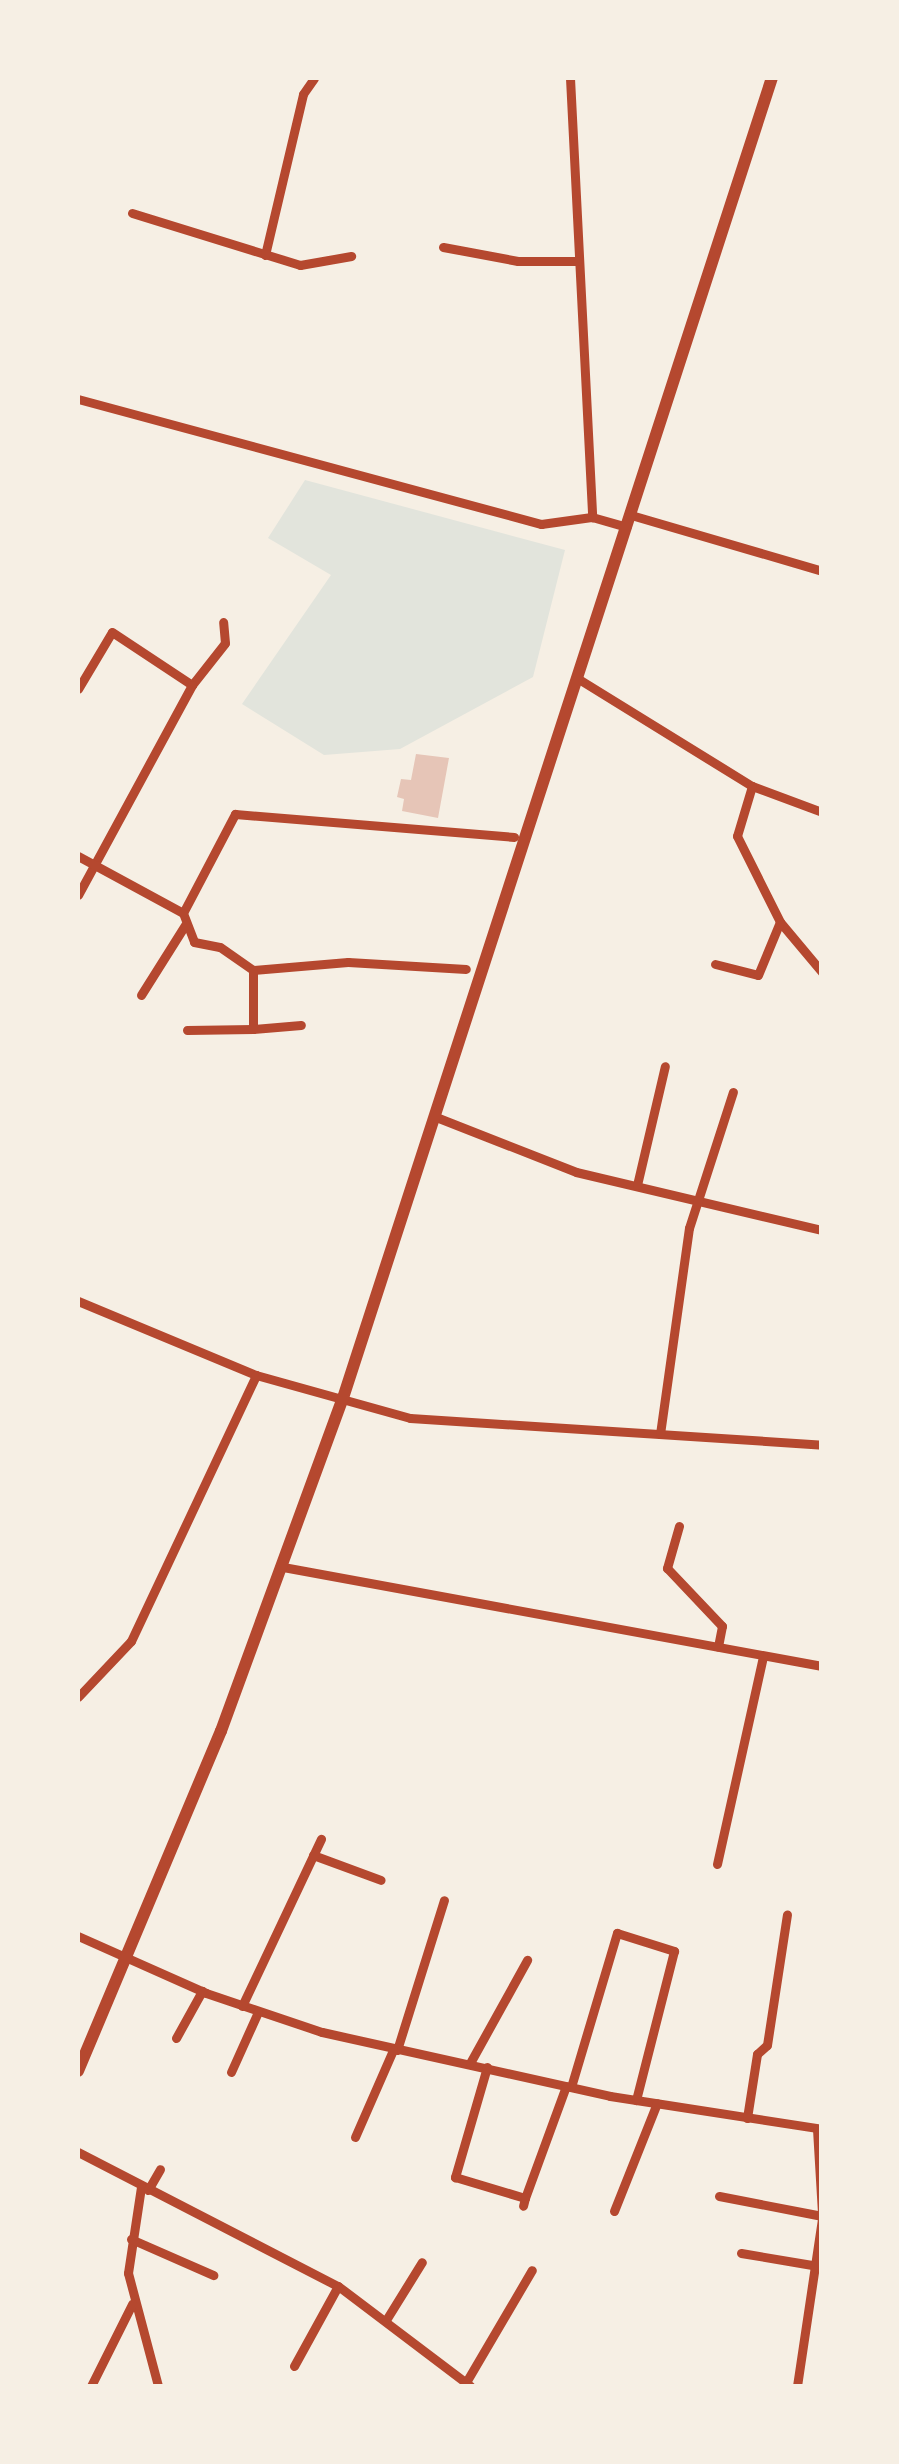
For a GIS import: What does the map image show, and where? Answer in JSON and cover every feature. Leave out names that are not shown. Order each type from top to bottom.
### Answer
[{"type":"main road","points":[[78,2071],[283,1567],[343,1398],[772,78]]},
{"type":"street","points":[[266,254],[303,94],[314,78]]},
{"type":"street","points":[[570,78],[592,517]]},
{"type":"street","points":[[132,213],[300,265],[351,256]]},
{"type":"street","points":[[442,246],[518,260],[577,261]]},
{"type":"street","points":[[78,400],[541,524],[592,517],[629,521],[822,571]]},
{"type":"street","points":[[78,895],[192,685],[225,643],[223,622]]},
{"type":"street","points":[[78,689],[112,632],[192,685]]},
{"type":"street","points":[[78,661],[90,668]]},
{"type":"street","points":[[577,678],[752,786],[822,812]]},
{"type":"street","points":[[752,786],[736,836],[780,922],[822,972]]},
{"type":"street","points":[[466,969],[348,962],[252,970],[220,947],[194,942],[182,913],[234,814],[514,837]]},
{"type":"street","points":[[78,856],[182,913]]},
{"type":"street","points":[[716,964],[758,975],[780,922]]},
{"type":"street","points":[[141,995],[184,925]]},
{"type":"street","points":[[252,970],[253,1029]]},
{"type":"street","points":[[187,1030],[301,1025]]},
{"type":"street","points":[[637,1185],[665,1066]]},
{"type":"street","points":[[660,1434],[689,1228],[702,1199],[733,1092]]},
{"type":"street","points":[[436,1117],[576,1172],[702,1199],[780,1224],[821,1230]]},
{"type":"street","points":[[78,1301],[256,1375],[455,1425],[822,1445]]},
{"type":"street","points":[[78,1697],[131,1642],[256,1375]]},
{"type":"street","points":[[680,1526],[668,1568],[722,1626],[718,1648]]},
{"type":"street","points":[[283,1567],[822,1666]]},
{"type":"street","points":[[718,1864],[763,1656]]},
{"type":"street","points":[[242,2006],[321,1838]]},
{"type":"street","points":[[314,1855],[381,1880]]},
{"type":"street","points":[[354,2137],[395,2050],[444,1900]]},
{"type":"street","points":[[747,2118],[757,2054],[767,2045],[787,1915]]},
{"type":"street","points":[[486,2067],[455,2177],[524,2202],[568,2086],[617,1933],[674,1951],[636,2100]]},
{"type":"street","points":[[78,1936],[258,2012],[395,2050],[636,2100],[819,2129],[822,2216],[817,2312],[797,2386]]},
{"type":"street","points":[[470,2063],[526,1960]]},
{"type":"street","points":[[176,2038],[202,1991]]},
{"type":"street","points":[[232,2072],[258,2012]]},
{"type":"street","points":[[614,2211],[658,2104]]},
{"type":"street","points":[[78,2152],[338,2286],[468,2385],[532,2270]]},
{"type":"street","points":[[158,2386],[132,2304],[131,2238],[144,2188],[160,2169]]},
{"type":"street","points":[[720,2196],[822,2216]]},
{"type":"street","points":[[131,2238],[213,2274]]},
{"type":"street","points":[[741,2252],[820,2261]]},
{"type":"street","points":[[386,2320],[422,2262]]},
{"type":"street","points":[[294,2366],[338,2286]]},
{"type":"street","points":[[90,2386],[132,2304]]},
{"type":"shaded area","points":[[305,480],[565,550],[533,677],[400,749],[324,755],[242,704],[331,575],[268,538]]},
{"type":"building","points":[[416,754],[449,758],[438,818],[402,811],[404,799],[397,797],[401,779],[411,780]]}]
